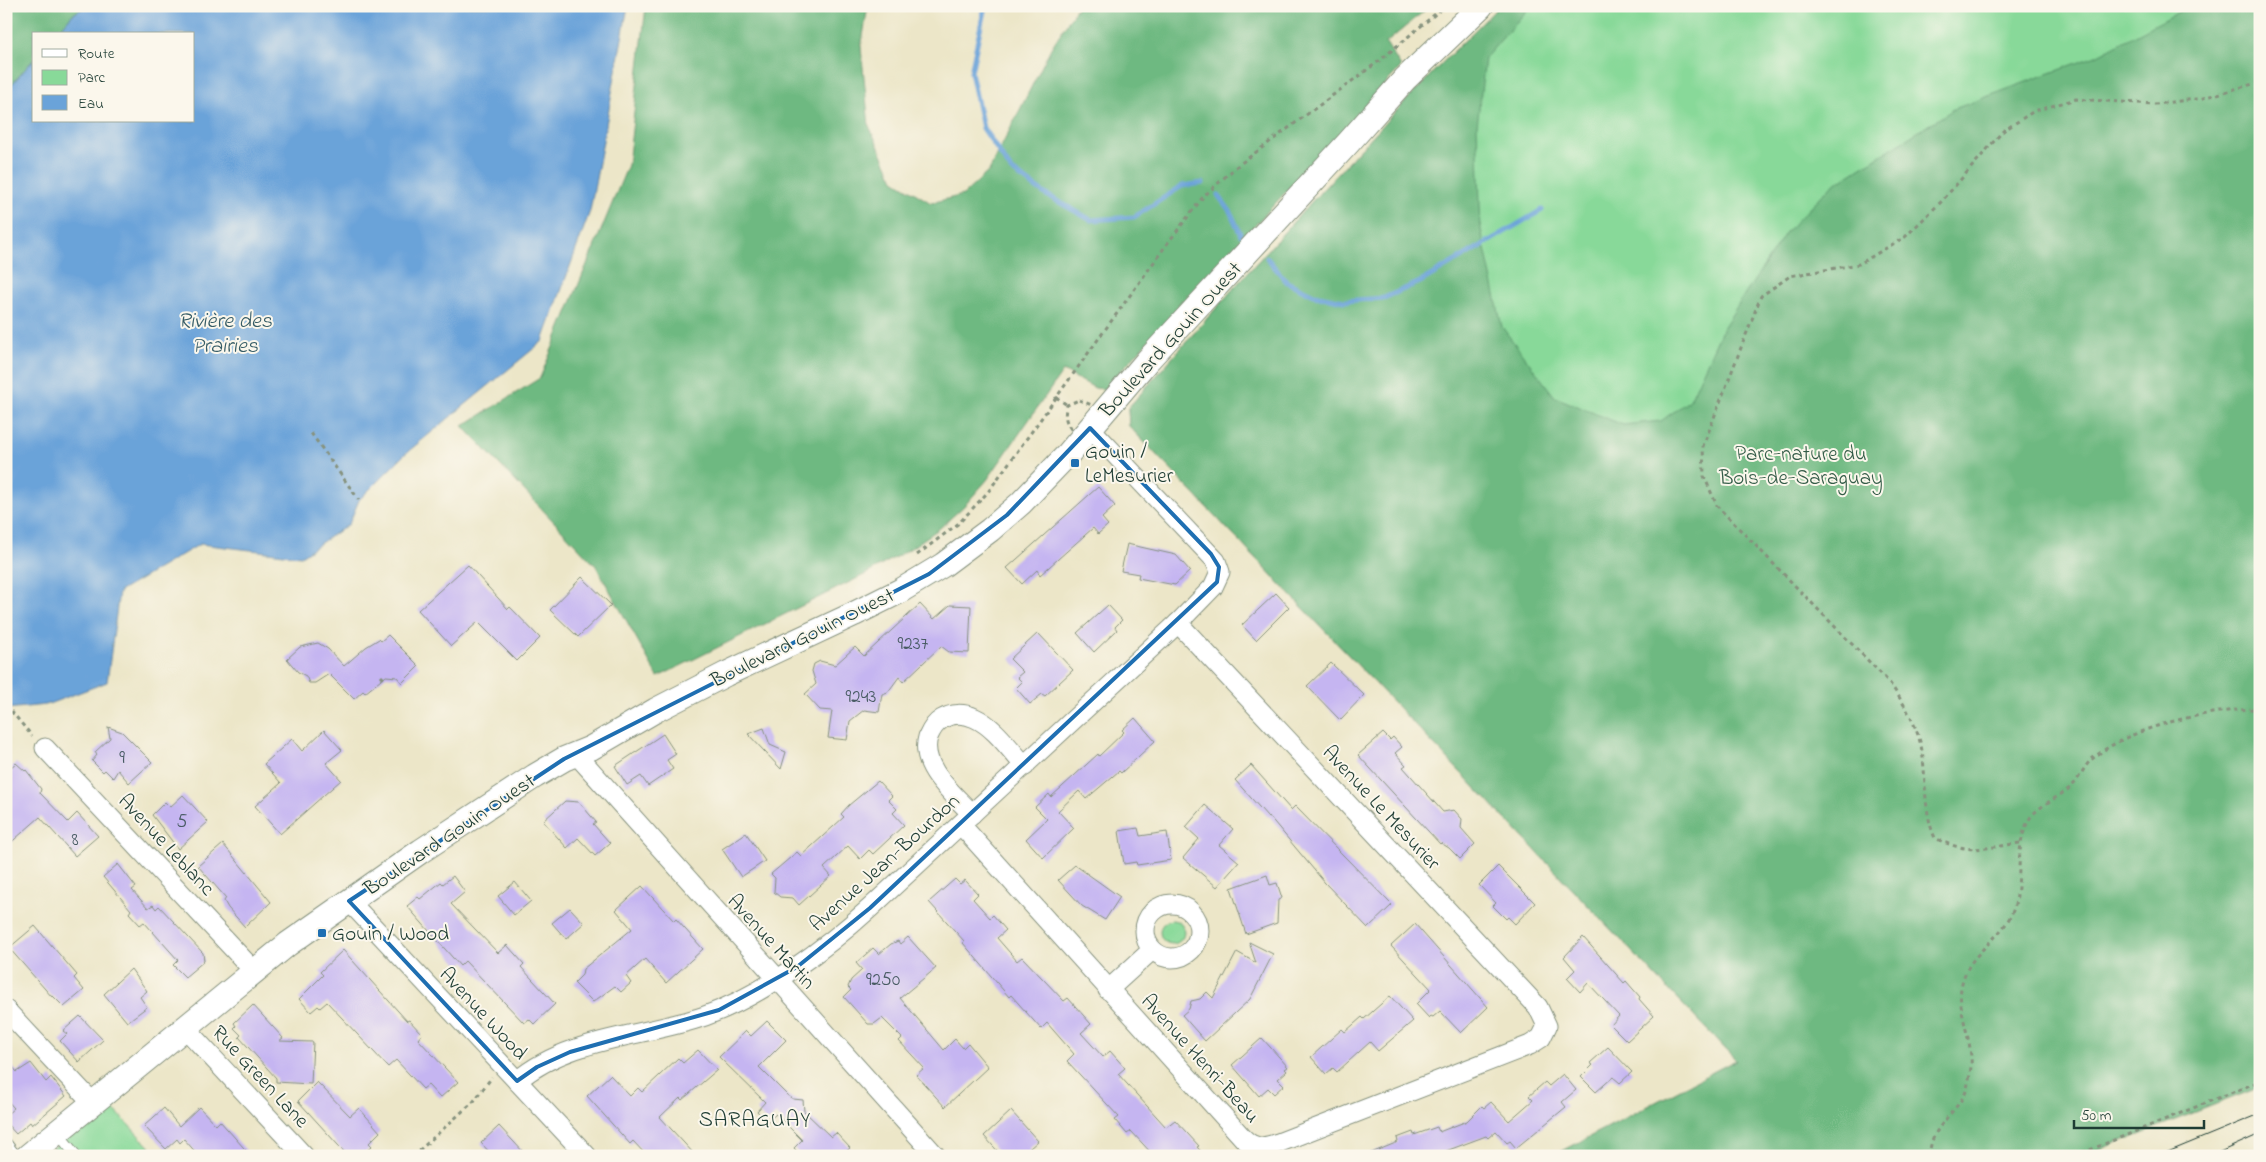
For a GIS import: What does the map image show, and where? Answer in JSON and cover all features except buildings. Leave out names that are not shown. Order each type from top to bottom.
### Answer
[{"type":"street","name":"Boulevard Gouin Ouest","points":[[28,1156],[288,944],[527,781],[564,759],[591,748],[656,710],[718,678],[854,614],[929,574],[1007,515],[1040,483],[1081,428],[1147,361],[1405,78],[1482,6]]},
{"type":"street","name":"Avenue Jean-Bourdon","points":[[517,1081],[537,1066],[570,1052],[678,1024],[719,1010],[797,967],[842,934],[1025,766],[1214,587],[1220,577],[1219,567],[1211,554],[1081,428]]},
{"type":"street","name":"Avenue Le Mesurier","points":[[1178,623],[1533,1002],[1542,1014],[1547,1026]]},
{"type":"street","name":"Avenue Henri-Beau","points":[[1025,766],[989,728],[975,718],[964,714],[956,714],[939,721],[929,735],[926,744],[929,762],[946,785],[966,819],[1108,990],[1248,1142],[1262,1148],[1530,1045],[1542,1038],[1547,1026]]},
{"type":"street","name":"Avenue Leblanc","points":[[45,748],[255,972]]},
{"type":"street","name":"Avenue Martin","points":[[576,754],[936,1156]]},
{"type":"street","name":"Avenue Wood","points":[[349,901],[587,1156]]},
{"type":"street","points":[[1108,990],[1152,950]]},
{"type":"street","points":[[6,1010],[93,1103]]},
{"type":"street","name":"Rue Green Lane","points":[[185,1028],[304,1156]]},
{"type":"lane","points":[[57,1132],[74,1153]]},
{"type":"lane","points":[[6,1143],[16,1156]]},
{"type":"path","points":[[912,558],[950,531],[978,504],[1167,244],[1212,188],[1269,141],[1379,61],[1445,6]]},
{"type":"path","points":[[2020,843],[1972,850],[1953,847],[1935,838],[1928,822],[1923,756],[1910,712],[1889,682],[1716,506],[1704,476],[1703,446],[1761,296],[1790,276],[1859,264],[1905,237],[1942,202],[2003,131],[2034,111],[2076,99],[2155,104],[2203,98],[2260,82]]},
{"type":"path","points":[[1056,397],[1067,405]]},
{"type":"path","points":[[1067,405],[1079,400],[1092,404]]},
{"type":"path","points":[[1067,405],[1065,418],[1081,428]]},
{"type":"path","points":[[311,433],[359,500]]},
{"type":"path","points":[[381,676],[386,681]]},
{"type":"path","points":[[6,705],[45,748]]},
{"type":"path","points":[[1930,1156],[1935,1133],[1967,1090],[1971,1059],[1961,1000],[1962,983],[1972,961],[2008,921],[2016,903],[2020,843],[2031,817],[2072,785],[2091,760],[2118,741],[2191,716],[2234,709],[2260,709]]},
{"type":"path","points":[[413,1156],[474,1101],[496,1073]]},
{"type":"path","points":[[2075,1156],[2260,1081]]},
{"type":"highlighted area","points":[[1090,428],[1211,554],[1219,567],[1217,582],[870,908],[797,967],[719,1010],[570,1052],[537,1067],[517,1081],[349,901],[564,759],[929,574],[1007,515]]},
{"type":"green space","points":[[6,6],[85,6],[72,15],[58,32],[32,32],[32,61],[6,91]]},
{"type":"green space","points":[[646,6],[868,6],[861,48],[869,126],[894,180],[931,203],[963,195],[989,171],[1051,48],[1078,6],[1430,6],[1386,43],[1401,67],[1104,389],[1095,388],[1063,371],[987,480],[965,505],[940,528],[908,550],[866,574],[658,677],[596,566],[463,426],[540,378],[628,165]]},
{"type":"green space","name":"Parc-nature du Bois-de-Saraguay","points":[[1505,6],[2260,6],[2260,1087],[2082,1156],[1553,1156],[1736,1060],[1129,426],[1128,408],[1355,154],[1498,7],[1502,9]]},
{"type":"green space","name":"Parc-nature du Bois-de-Saraguay","points":[[1505,6],[1540,6],[1528,9],[1485,58],[1477,126],[1481,230],[1502,327],[1555,397],[1623,425],[1661,421],[1690,400],[1723,328],[1786,232],[1830,187],[1954,109],[2096,56],[2190,6],[2260,6],[2260,1087],[2082,1156],[1553,1156],[1736,1060],[1129,426],[1128,408],[1355,154],[1498,7],[1502,9]]},
{"type":"green space","points":[[1172,920],[1181,923],[1184,932],[1181,941],[1172,944],[1163,941],[1160,932],[1163,923]]},
{"type":"green space","points":[[108,1103],[158,1156],[44,1156]]},
{"type":"water","name":"Rivière des Prairies","points":[[86,6],[628,6],[590,211],[543,341],[405,454],[359,500],[349,524],[301,556],[200,544],[119,592],[107,682],[46,705],[6,709],[6,91],[32,61],[32,122],[195,122],[195,32],[58,32],[72,15]]},
{"type":"waterway","points":[[985,6],[971,72],[983,128],[1011,170],[1045,194],[1091,220],[1134,217],[1182,186],[1203,183]]},
{"type":"waterway","points":[[1218,195],[1230,211],[1241,235]]},
{"type":"waterway","points":[[1267,258],[1287,282],[1314,295],[1344,301],[1384,298],[1420,282],[1542,210]]},
{"type":"tram line","points":[[2158,1156],[2260,1114]]},
{"type":"tram line","points":[[2211,1156],[2260,1134]]},
{"type":"tram line","points":[[2256,1156],[2260,1154]]},
{"type":"place","name":"Gouin / LeMesurier","points":[[1075,463]]},
{"type":"place","name":"Gouin / Wood","points":[[322,933]]},
{"type":"district","name":"SARAGUAY","points":[[755,1118]]}]
